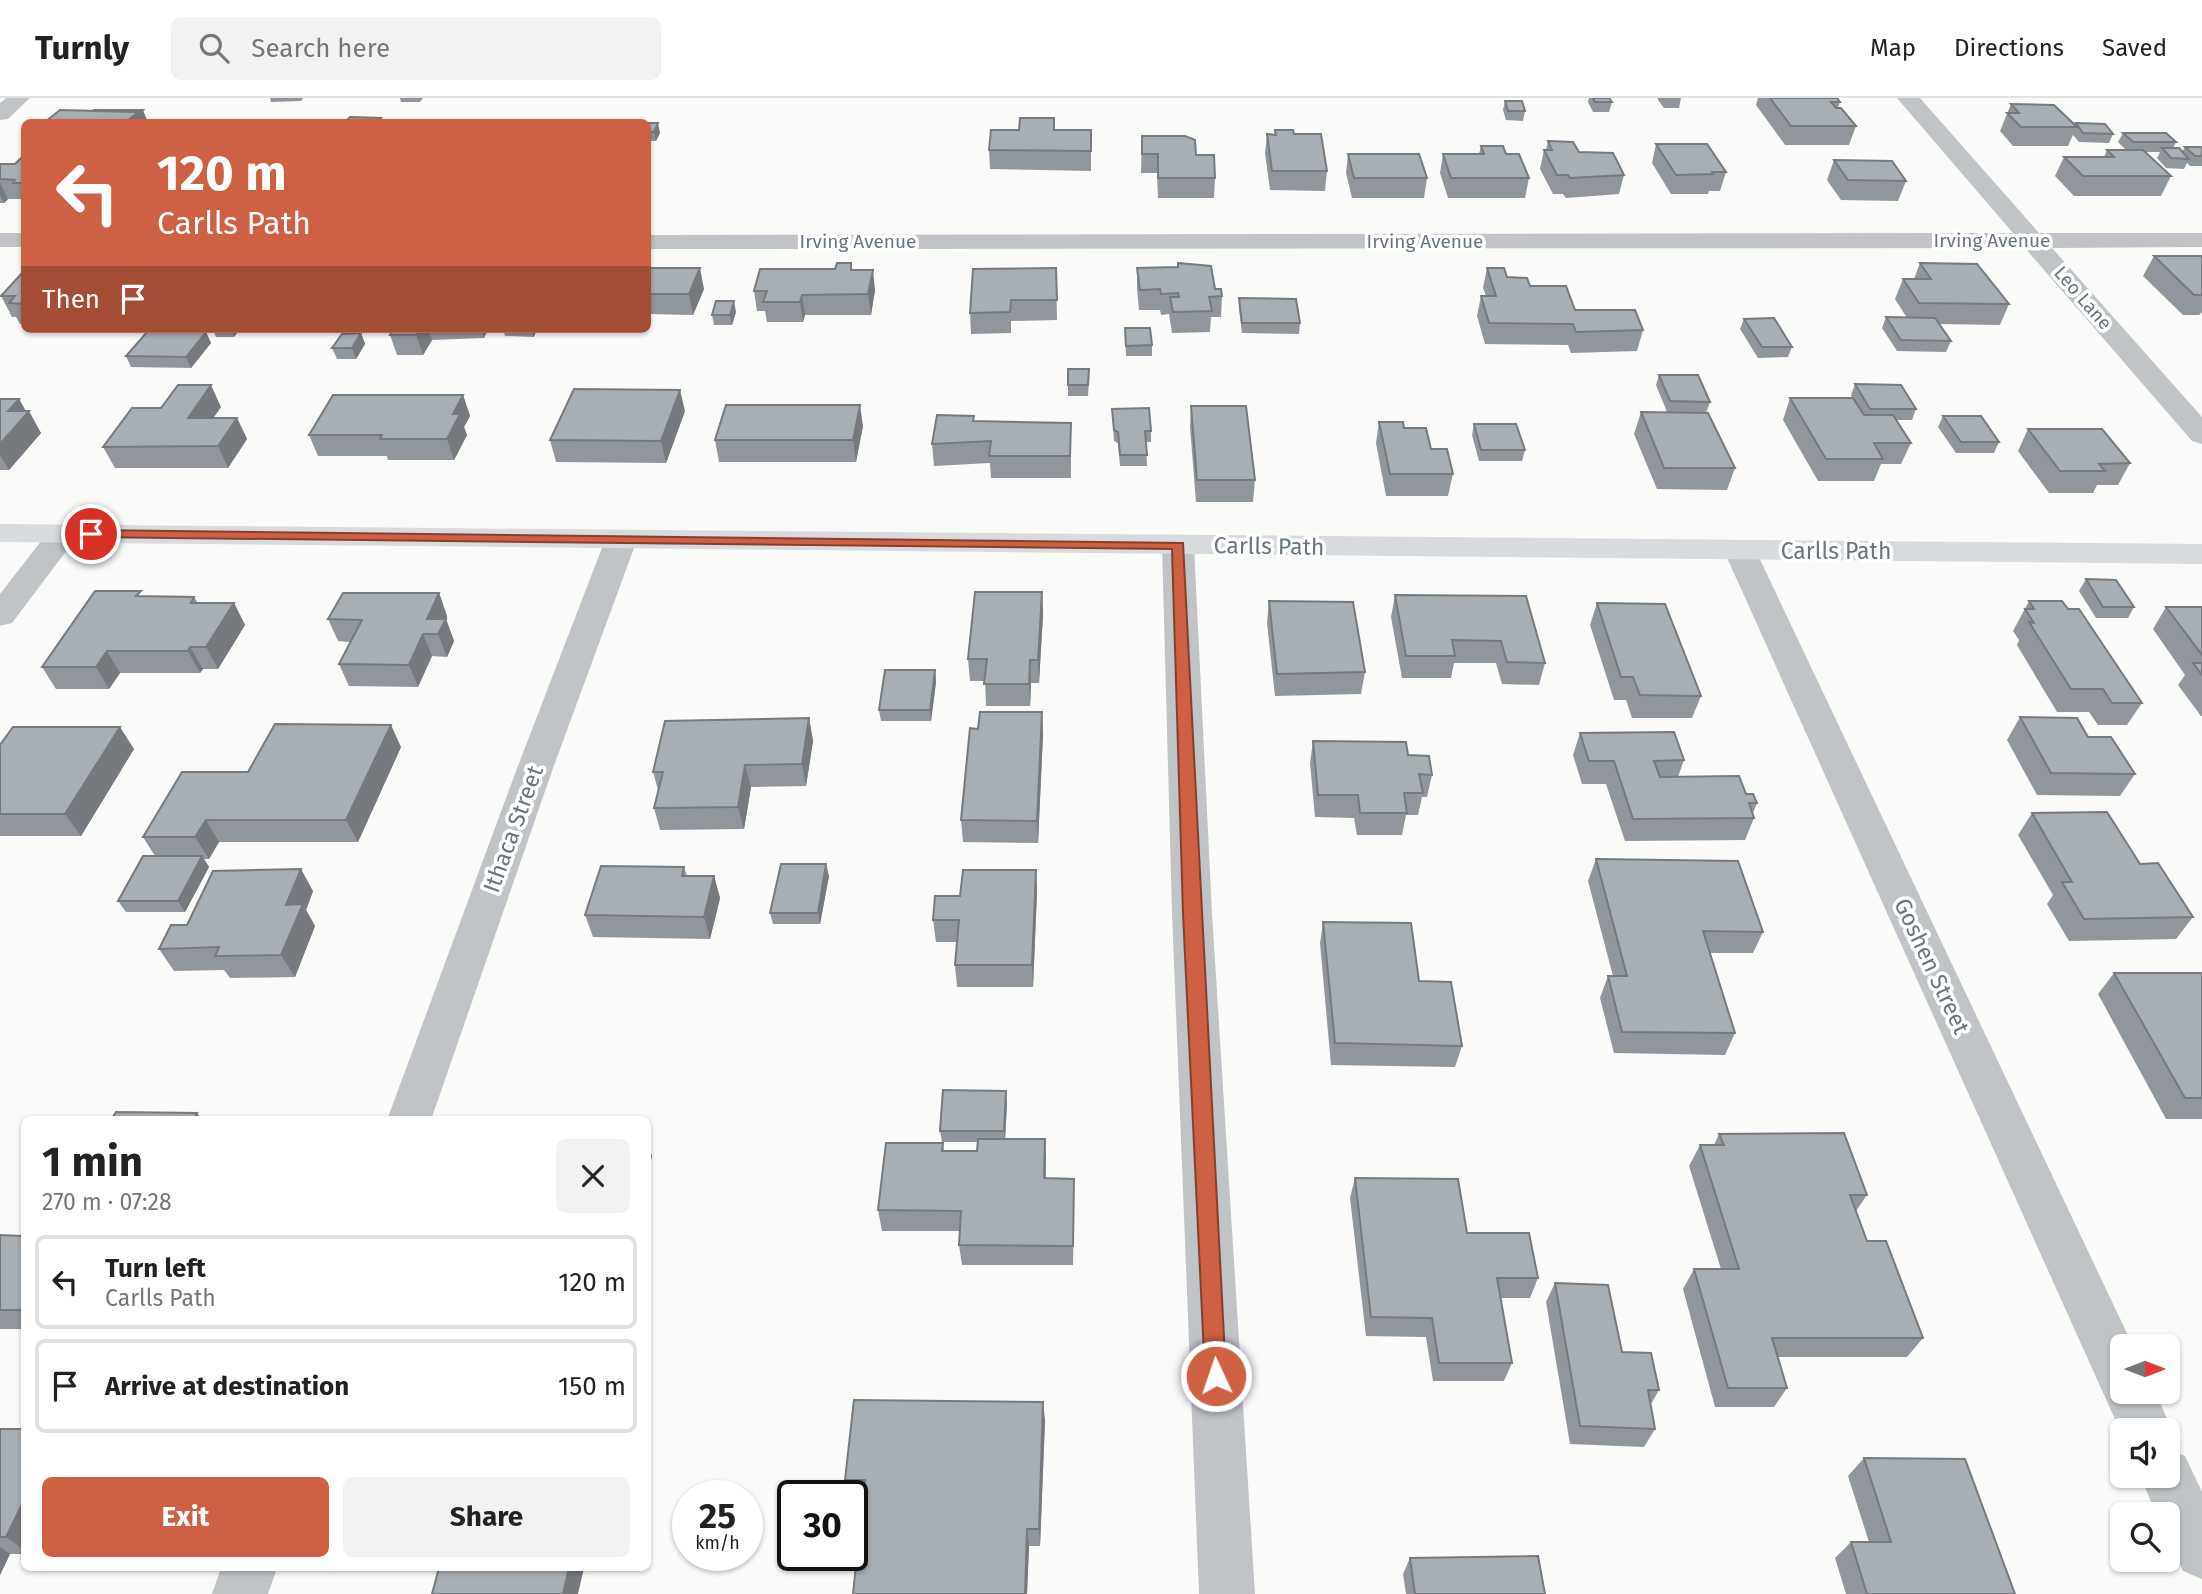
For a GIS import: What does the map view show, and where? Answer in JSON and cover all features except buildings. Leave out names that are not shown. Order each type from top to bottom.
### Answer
[{"type":"street","points":[[0,114],[19,98]]},
{"type":"street","name":"Leo Lane","points":[[1908,98],[2202,435]]},
{"type":"street","points":[[0,240],[21,240]]},
{"type":"street","name":"Irving Avenue","points":[[651,242],[2202,240]]},
{"type":"street","name":"Carlls Path","points":[[0,533],[2202,554]]},
{"type":"street","points":[[0,616],[63,534]]},
{"type":"street","name":"Ithaca Street","points":[[410,1116],[529,784],[621,540]]},
{"type":"street","points":[[1178,545],[1192,913],[1227,1594]]},
{"type":"street","name":"Goshen Street","points":[[1740,551],[2110,1352]]},
{"type":"street","points":[[2172,1488],[2202,1552]]},
{"type":"street","points":[[240,1594],[248,1571]]},
{"type":"route","points":[[91,534],[1178,545],[1192,913],[1216,1376]]}]
